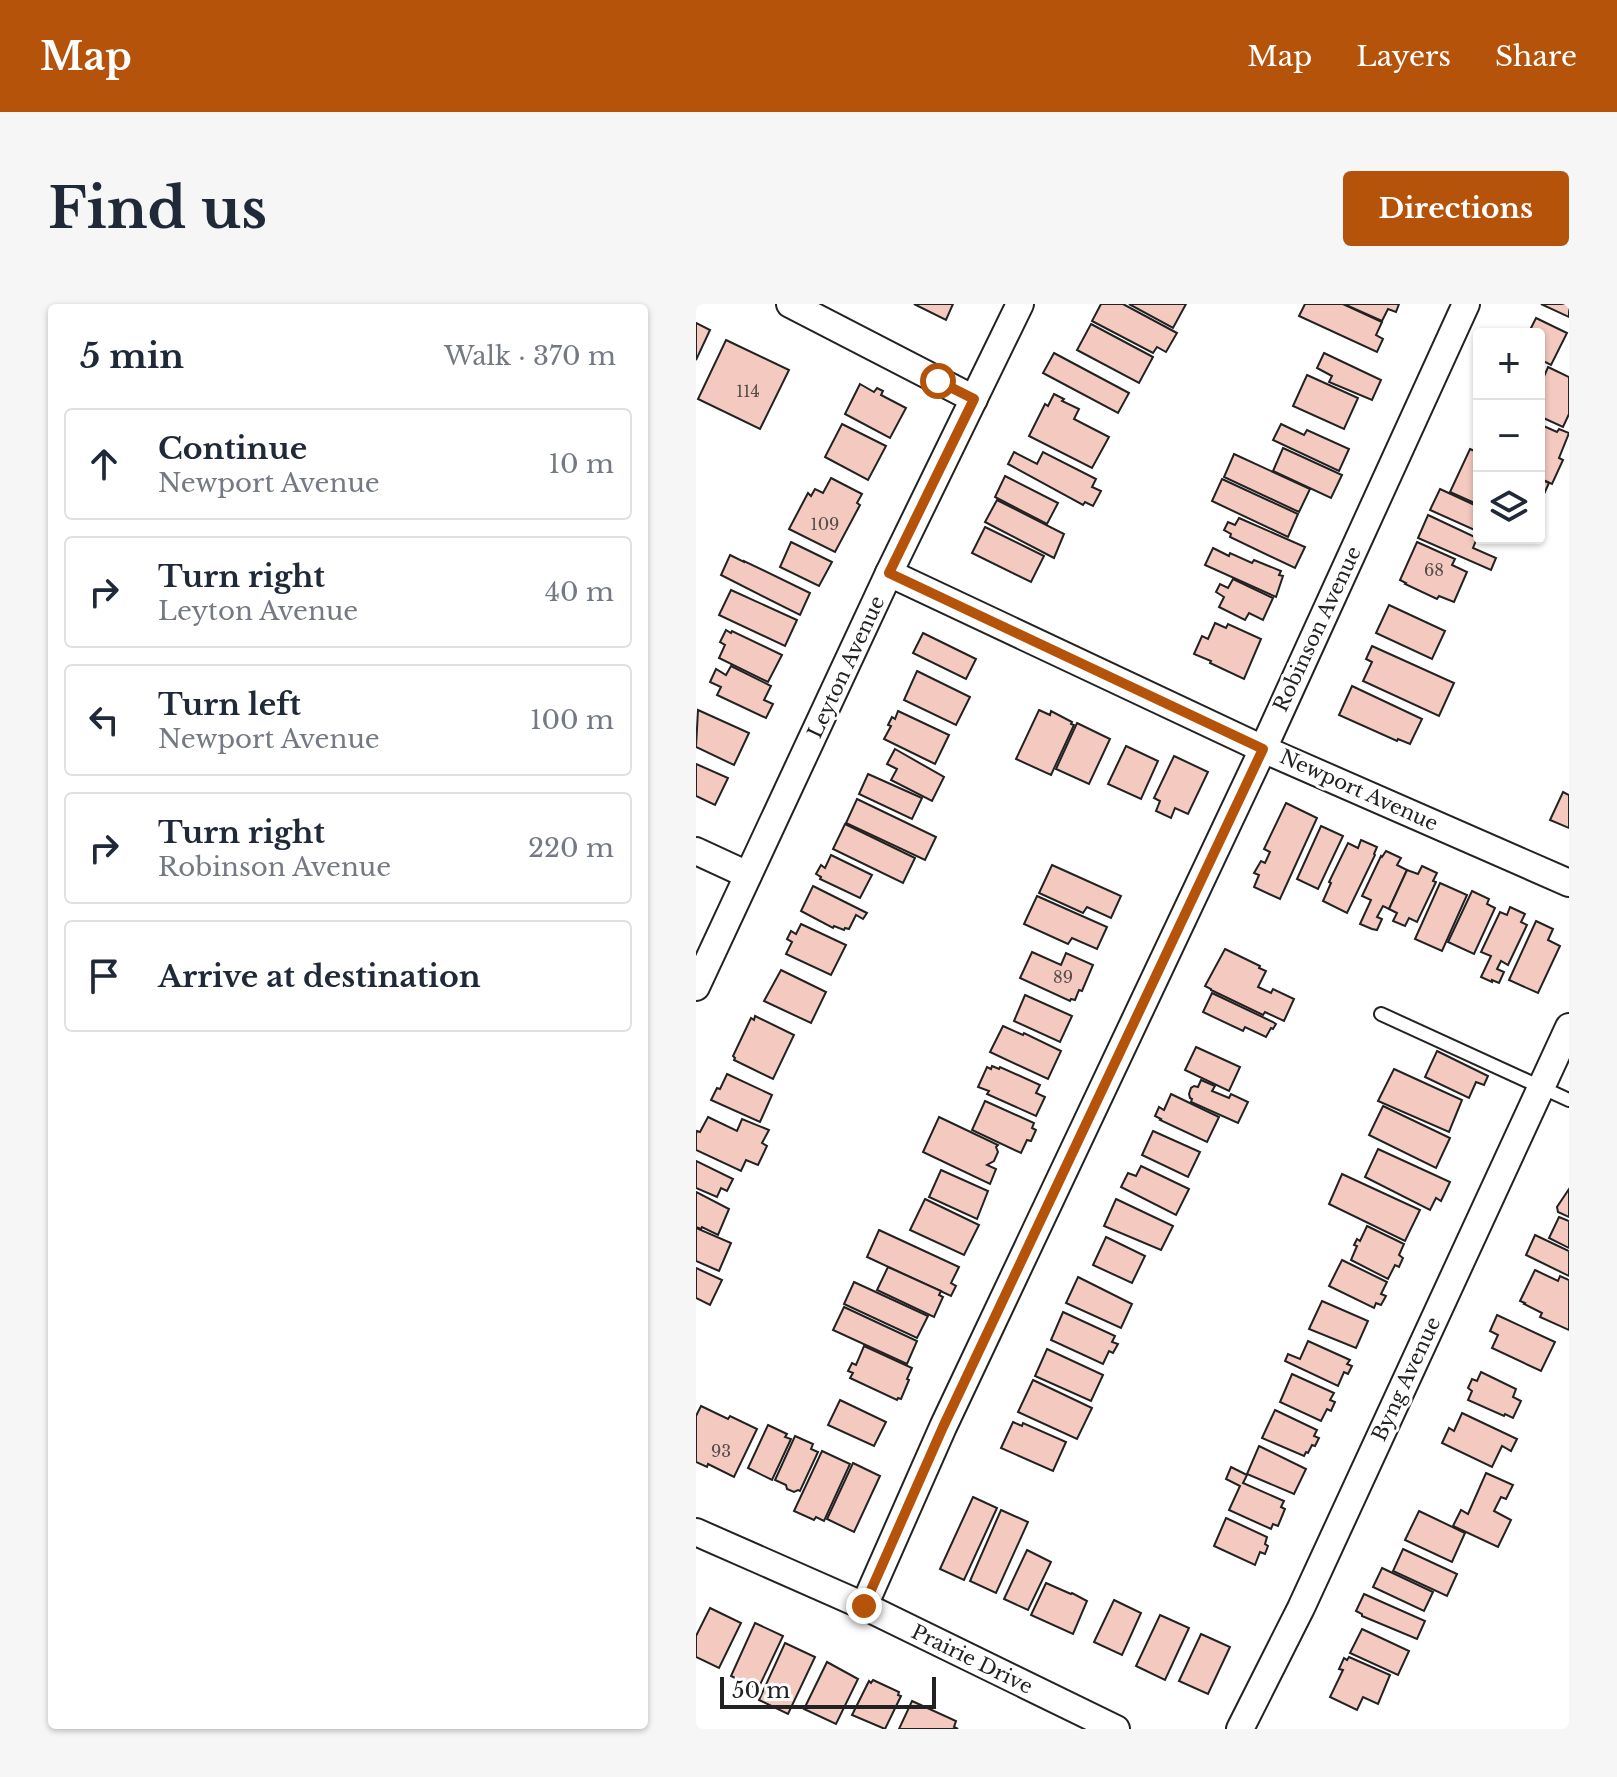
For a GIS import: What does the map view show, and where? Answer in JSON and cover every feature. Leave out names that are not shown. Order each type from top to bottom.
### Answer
[{"type":"street","points":[[790,304],[974,399]]},
{"type":"street","name":"Leyton Avenue","points":[[696,987],[889,573],[1020,304]]},
{"type":"street","name":"Robinson Avenue","points":[[864,1606],[943,1427],[1263,749],[1466,304]]},
{"type":"street","name":"Newport Avenue","points":[[889,573],[1263,749],[1569,883]]},
{"type":"street","points":[[696,851],[748,875]]},
{"type":"street","name":"Byng Avenue","points":[[1240,1729],[1301,1608],[1569,1027]]},
{"type":"street","name":"Prairie Drive","points":[[696,1532],[864,1606],[1116,1729]]},
{"type":"lane","points":[[1381,1014],[1569,1100]]},
{"type":"building","points":[[914,304],[953,304],[946,320]]},
{"type":"building","points":[[1101,304],[1123,304],[1177,333],[1166,352],[1157,347],[1153,353],[1092,321]]},
{"type":"building","points":[[1129,304],[1186,304],[1173,328]]},
{"type":"building","points":[[1305,304],[1343,304],[1382,322],[1376,335],[1383,339],[1377,352],[1299,316]]},
{"type":"building","points":[[1344,304],[1399,304],[1396,312],[1388,309],[1382,321]]},
{"type":"building","points":[[1541,304],[1569,304],[1569,317]]},
{"type":"building","points":[[1536,318],[1567,333],[1551,365],[1545,362],[1545,328],[1531,328]]},
{"type":"building","points":[[696,323],[710,330],[696,360]]},
{"type":"building","points":[[1091,324],[1153,357],[1139,383],[1077,350]]},
{"type":"building","points":[[726,340],[789,370],[760,429],[698,399]]},
{"type":"building","points":[[1054,353],[1129,393],[1118,413],[1043,373]]},
{"type":"building","points":[[1324,353],[1381,380],[1372,400],[1329,382],[1332,376],[1317,368]]},
{"type":"building","points":[[1548,367],[1569,377],[1569,414],[1563,427],[1545,419],[1545,374]]},
{"type":"building","points":[[1307,375],[1358,398],[1344,429],[1293,406]]},
{"type":"building","points":[[860,384],[874,392],[877,388],[883,391],[881,395],[906,408],[890,438],[845,414]]},
{"type":"building","points":[[1054,394],[1079,409],[1074,419],[1109,437],[1092,468],[1029,436],[1045,404],[1048,406]]},
{"type":"building","points":[[842,424],[886,446],[868,480],[825,457]]},
{"type":"building","points":[[1281,424],[1304,435],[1307,430],[1349,449],[1339,471],[1273,440]]},
{"type":"building","points":[[1545,427],[1569,433],[1559,458],[1563,460],[1552,484],[1545,481]]},
{"type":"building","points":[[1283,448],[1342,475],[1331,498],[1273,471]]},
{"type":"building","points":[[1470,449],[1473,450],[1473,502],[1450,492]]},
{"type":"building","points":[[1014,452],[1037,464],[1043,452],[1096,479],[1092,487],[1101,491],[1093,506],[1085,502],[1083,505],[1008,464]]},
{"type":"building","points":[[1234,454],[1310,489],[1299,512],[1224,477]]},
{"type":"building","points":[[1005,476],[1058,503],[1047,524],[995,497]]},
{"type":"building","points":[[831,478],[862,494],[857,503],[860,505],[835,552],[789,529],[808,493],[811,496],[815,489],[823,493]]},
{"type":"building","points":[[1222,479],[1298,514],[1288,537],[1212,501]]},
{"type":"building","points":[[1440,489],[1473,504],[1473,529],[1430,510]]},
{"type":"building","points":[[997,500],[1064,534],[1054,558],[985,522]]},
{"type":"building","points":[[1428,515],[1473,536],[1473,548],[1496,558],[1491,570],[1418,538]]},
{"type":"building","points":[[1239,518],[1305,547],[1295,568],[1230,537],[1231,534],[1224,530],[1228,522],[1235,525]]},
{"type":"building","points":[[985,527],[1044,556],[1031,582],[972,553]]},
{"type":"building","points":[[791,542],[832,562],[819,586],[780,567]]},
{"type":"building","points":[[1417,542],[1455,559],[1452,565],[1467,572],[1454,602],[1439,596],[1437,599],[1400,580]]},
{"type":"building","points":[[1213,548],[1229,556],[1230,553],[1281,571],[1279,575],[1283,576],[1276,597],[1205,565]]},
{"type":"building","points":[[730,555],[810,593],[800,615],[721,575]]},
{"type":"building","points":[[1233,579],[1273,598],[1263,620],[1249,613],[1245,620],[1219,607],[1224,597],[1216,592],[1220,584],[1228,588]]},
{"type":"building","points":[[731,590],[797,620],[785,646],[719,615]]},
{"type":"building","points":[[1389,605],[1445,631],[1432,659],[1376,633]]},
{"type":"building","points":[[1215,623],[1226,628],[1228,624],[1261,639],[1244,679],[1194,654],[1202,636],[1208,639]]},
{"type":"building","points":[[726,630],[782,655],[768,682],[719,658],[725,645],[720,642]]},
{"type":"building","points":[[923,633],[976,659],[966,679],[913,653]]},
{"type":"building","points":[[1372,646],[1454,683],[1439,716],[1363,681],[1372,662],[1366,659]]},
{"type":"building","points":[[731,666],[771,686],[764,700],[773,704],[766,718],[717,695],[721,687],[710,682],[716,669],[726,675]]},
{"type":"building","points":[[917,671],[970,697],[956,725],[904,700]]},
{"type":"building","points":[[1352,686],[1422,719],[1410,744],[1339,715]]},
{"type":"building","points":[[698,710],[749,733],[734,765],[696,747]]},
{"type":"building","points":[[1039,710],[1050,715],[1051,711],[1074,725],[1051,775],[1016,759]]},
{"type":"building","points":[[898,711],[949,735],[935,764],[884,739],[892,717],[895,719]]},
{"type":"building","points":[[1077,723],[1110,739],[1089,784],[1056,769]]},
{"type":"building","points":[[1126,746],[1158,761],[1141,799],[1108,784]]},
{"type":"building","points":[[895,749],[944,777],[932,801],[891,780],[897,769],[887,764]]},
{"type":"building","points":[[1174,756],[1208,772],[1188,814],[1175,808],[1171,818],[1156,811],[1160,801],[1154,798]]},
{"type":"building","points":[[696,764],[728,778],[715,805],[696,796]]},
{"type":"building","points":[[868,774],[922,798],[912,819],[859,794]]},
{"type":"building","points":[[1563,792],[1569,795],[1569,828],[1550,820]]},
{"type":"building","points":[[857,799],[936,837],[925,860],[846,823]]},
{"type":"building","points":[[1286,803],[1317,818],[1280,899],[1254,887],[1259,875],[1254,873],[1261,861],[1265,863],[1270,852],[1264,849]]},
{"type":"building","points":[[845,824],[915,858],[903,883],[833,849]]},
{"type":"building","points":[[1321,826],[1343,836],[1318,889],[1297,879]]},
{"type":"building","points":[[1361,840],[1377,847],[1347,913],[1323,901],[1348,843],[1358,848]]},
{"type":"building","points":[[1386,851],[1401,858],[1397,865],[1407,870],[1389,909],[1383,906],[1377,917],[1382,919],[1377,930],[1360,924],[1371,900],[1362,896]]},
{"type":"building","points":[[831,855],[872,875],[860,898],[820,879],[816,874],[821,865],[825,868]]},
{"type":"building","points":[[1052,865],[1121,896],[1111,918],[1087,907],[1083,913],[1039,893]]},
{"type":"building","points":[[1422,866],[1437,873],[1433,881],[1436,882],[1417,922],[1409,918],[1405,926],[1393,921],[1397,913],[1389,909],[1407,870],[1418,874]]},
{"type":"building","points":[[1440,883],[1467,895],[1442,951],[1415,939]]},
{"type":"building","points":[[813,886],[867,913],[863,919],[856,915],[849,929],[833,928],[801,911]]},
{"type":"building","points":[[1472,891],[1489,899],[1487,904],[1495,908],[1474,954],[1448,942]]},
{"type":"building","points":[[1037,896],[1107,927],[1097,949],[1072,938],[1068,944],[1024,924]]},
{"type":"building","points":[[1510,907],[1525,914],[1521,922],[1527,925],[1508,965],[1501,961],[1497,969],[1504,972],[1499,983],[1492,982],[1481,977],[1491,956],[1481,952],[1500,912],[1507,915]]},
{"type":"building","points":[[1536,921],[1553,929],[1548,940],[1560,946],[1538,993],[1509,980]]},
{"type":"building","points":[[801,924],[846,945],[831,975],[786,954],[792,942],[787,939],[791,931],[796,934]]},
{"type":"building","points":[[1225,949],[1266,971],[1258,987],[1271,993],[1273,989],[1294,999],[1284,1021],[1265,1012],[1263,1015],[1205,986]]},
{"type":"building","points":[[1032,952],[1061,965],[1066,953],[1093,965],[1075,1000],[1070,1001],[1020,978]]},
{"type":"building","points":[[781,970],[826,992],[811,1023],[764,1001]]},
{"type":"building","points":[[1212,993],[1276,1024],[1266,1037],[1245,1027],[1243,1031],[1203,1012]]},
{"type":"building","points":[[1025,995],[1072,1016],[1060,1042],[1014,1021]]},
{"type":"building","points":[[755,1016],[794,1035],[773,1079],[734,1060],[733,1056],[751,1018],[754,1020]]},
{"type":"building","points":[[1003,1026],[1061,1051],[1048,1079],[990,1052]]},
{"type":"building","points":[[1196,1047],[1240,1067],[1229,1091],[1185,1070]]},
{"type":"building","points":[[1437,1051],[1488,1076],[1484,1085],[1476,1082],[1469,1098],[1425,1077]]},
{"type":"building","points":[[992,1066],[1040,1085],[1036,1093],[1045,1097],[1036,1116],[978,1087],[987,1067],[991,1069]]},
{"type":"building","points":[[1394,1069],[1462,1100],[1449,1132],[1378,1101]]},
{"type":"building","points":[[727,1074],[772,1095],[760,1122],[711,1100]]},
{"type":"building","points":[[1201,1080],[1215,1086],[1212,1091],[1229,1098],[1231,1094],[1248,1102],[1238,1123],[1191,1102],[1191,1088],[1198,1087]]},
{"type":"building","points":[[1171,1094],[1219,1117],[1207,1142],[1155,1116],[1159,1107],[1164,1110]]},
{"type":"building","points":[[985,1101],[1034,1123],[1032,1128],[1036,1130],[1021,1153],[972,1130]]},
{"type":"building","points":[[1383,1106],[1450,1138],[1436,1168],[1369,1135]]},
{"type":"building","points":[[708,1117],[737,1131],[742,1119],[769,1130],[762,1143],[767,1146],[758,1165],[746,1160],[741,1171],[696,1150],[697,1131],[700,1132]]},
{"type":"building","points":[[939,1117],[998,1145],[994,1161],[987,1165],[996,1169],[990,1184],[923,1152]]},
{"type":"building","points":[[1153,1131],[1200,1152],[1188,1177],[1142,1155]]},
{"type":"building","points":[[1378,1149],[1450,1182],[1441,1201],[1436,1198],[1430,1210],[1365,1177]]},
{"type":"building","points":[[696,1161],[733,1179],[727,1191],[721,1188],[717,1197],[696,1188]]},
{"type":"building","points":[[1141,1166],[1189,1189],[1176,1215],[1121,1187],[1128,1173],[1136,1176]]},
{"type":"building","points":[[941,1170],[988,1191],[977,1219],[929,1197]]},
{"type":"building","points":[[1342,1174],[1420,1210],[1405,1241],[1329,1204]]},
{"type":"building","points":[[1569,1189],[1569,1217],[1558,1212],[1557,1207]]},
{"type":"building","points":[[696,1192],[729,1209],[718,1235],[696,1227]]},
{"type":"building","points":[[925,1199],[979,1225],[964,1255],[910,1230]]},
{"type":"building","points":[[1116,1199],[1173,1226],[1161,1250],[1104,1226]]},
{"type":"building","points":[[1559,1217],[1569,1221],[1569,1248],[1549,1238]]},
{"type":"building","points":[[1367,1226],[1404,1244],[1399,1255],[1403,1258],[1399,1267],[1395,1265],[1388,1279],[1351,1260],[1357,1246],[1354,1245],[1357,1239],[1360,1241]]},
{"type":"building","points":[[696,1228],[731,1243],[719,1271],[696,1261]]},
{"type":"building","points":[[879,1230],[959,1267],[951,1283],[956,1286],[951,1296],[867,1257]]},
{"type":"building","points":[[1535,1235],[1569,1251],[1569,1276],[1526,1255]]},
{"type":"building","points":[[1106,1237],[1145,1256],[1132,1283],[1093,1265]]},
{"type":"building","points":[[1342,1260],[1387,1282],[1381,1294],[1386,1296],[1381,1305],[1376,1303],[1374,1308],[1329,1286]]},
{"type":"building","points":[[888,1267],[941,1291],[939,1295],[943,1297],[934,1317],[877,1290]]},
{"type":"building","points":[[696,1268],[722,1280],[710,1305],[696,1298]]},
{"type":"building","points":[[1535,1270],[1558,1281],[1560,1276],[1569,1280],[1569,1330],[1540,1317],[1542,1313],[1520,1301]]},
{"type":"building","points":[[1078,1277],[1132,1304],[1121,1328],[1066,1303]]},
{"type":"building","points":[[854,1282],[928,1316],[917,1338],[844,1304]]},
{"type":"building","points":[[1322,1301],[1368,1321],[1356,1348],[1309,1329]]},
{"type":"building","points":[[844,1307],[917,1341],[907,1364],[833,1330]]},
{"type":"building","points":[[1063,1312],[1115,1336],[1112,1342],[1118,1344],[1113,1353],[1109,1351],[1103,1364],[1051,1340]]},
{"type":"building","points":[[1497,1315],[1555,1342],[1541,1371],[1492,1348],[1498,1335],[1490,1331]]},
{"type":"building","points":[[1308,1341],[1350,1360],[1347,1364],[1352,1366],[1348,1374],[1344,1372],[1338,1386],[1285,1361],[1288,1354],[1300,1359]]},
{"type":"building","points":[[864,1346],[912,1368],[901,1399],[897,1400],[850,1378],[853,1373],[848,1371],[852,1363],[856,1365]]},
{"type":"building","points":[[1047,1349],[1103,1375],[1091,1401],[1035,1376]]},
{"type":"building","points":[[1481,1372],[1516,1389],[1513,1397],[1521,1401],[1513,1418],[1468,1400],[1472,1379],[1477,1381]]},
{"type":"building","points":[[1292,1374],[1334,1393],[1330,1400],[1335,1402],[1331,1411],[1327,1409],[1321,1421],[1280,1402]]},
{"type":"building","points":[[1033,1380],[1092,1408],[1077,1439],[1018,1412]]},
{"type":"building","points":[[840,1400],[886,1422],[874,1446],[828,1425]]},
{"type":"building","points":[[701,1406],[757,1429],[734,1477],[708,1464],[707,1467],[696,1462],[696,1416]]},
{"type":"building","points":[[1275,1410],[1317,1430],[1314,1436],[1319,1438],[1315,1446],[1312,1445],[1304,1456],[1262,1438]]},
{"type":"building","points":[[1462,1413],[1517,1439],[1511,1451],[1502,1446],[1492,1467],[1442,1443],[1449,1428],[1454,1431]]},
{"type":"building","points":[[1013,1422],[1022,1426],[1023,1423],[1066,1442],[1053,1471],[1001,1448]]},
{"type":"building","points":[[768,1425],[791,1439],[772,1480],[748,1468]]},
{"type":"building","points":[[795,1436],[813,1444],[811,1449],[818,1452],[800,1491],[794,1492],[775,1480]]},
{"type":"building","points":[[1259,1446],[1306,1469],[1294,1494],[1247,1474]]},
{"type":"building","points":[[822,1451],[850,1464],[824,1521],[794,1511]]},
{"type":"building","points":[[853,1463],[880,1476],[854,1532],[827,1519]]},
{"type":"building","points":[[1231,1467],[1247,1475],[1243,1483],[1284,1501],[1281,1507],[1285,1509],[1278,1526],[1273,1524],[1271,1529],[1229,1510],[1240,1486],[1226,1479]]},
{"type":"building","points":[[1486,1473],[1513,1485],[1506,1499],[1501,1497],[1494,1511],[1511,1520],[1498,1547],[1453,1526],[1461,1510],[1468,1514]]},
{"type":"building","points":[[973,1497],[997,1508],[964,1580],[940,1569]]},
{"type":"building","points":[[1001,1510],[1028,1522],[996,1593],[970,1581]]},
{"type":"building","points":[[1419,1511],[1465,1533],[1452,1562],[1405,1540]]},
{"type":"building","points":[[1226,1518],[1267,1537],[1265,1554],[1260,1552],[1255,1565],[1214,1546]]},
{"type":"building","points":[[1403,1549],[1457,1574],[1447,1596],[1393,1571]]},
{"type":"building","points":[[1027,1550],[1051,1562],[1028,1610],[1004,1599]]},
{"type":"building","points":[[1382,1568],[1433,1592],[1424,1611],[1373,1587]]},
{"type":"building","points":[[1046,1583],[1087,1601],[1073,1634],[1031,1615]]},
{"type":"building","points":[[1364,1594],[1425,1621],[1417,1639],[1356,1611]]},
{"type":"building","points":[[1114,1600],[1141,1613],[1122,1655],[1094,1642]]},
{"type":"building","points":[[710,1608],[741,1623],[719,1668],[696,1657],[696,1636]]},
{"type":"building","points":[[1160,1615],[1189,1628],[1165,1680],[1136,1666]]},
{"type":"building","points":[[755,1623],[783,1636],[758,1689],[731,1676]]},
{"type":"building","points":[[1362,1629],[1409,1651],[1398,1675],[1350,1653]]},
{"type":"building","points":[[1201,1634],[1230,1647],[1208,1694],[1179,1681]]},
{"type":"building","points":[[785,1643],[815,1657],[788,1714],[759,1700]]},
{"type":"building","points":[[1349,1657],[1390,1675],[1378,1704],[1363,1697],[1357,1710],[1330,1697],[1343,1670],[1339,1669],[1344,1658],[1347,1660]]},
{"type":"building","points":[[827,1662],[858,1679],[836,1724],[804,1709]]},
{"type":"building","points":[[873,1680],[899,1692],[901,1696],[885,1729],[852,1715],[869,1681],[871,1683]]},
{"type":"building","points":[[912,1701],[956,1721],[954,1727],[958,1729],[899,1729]]},
{"type":"route","points":[[864,1606],[943,1427],[1263,749],[889,573],[974,399],[938,381]]}]
